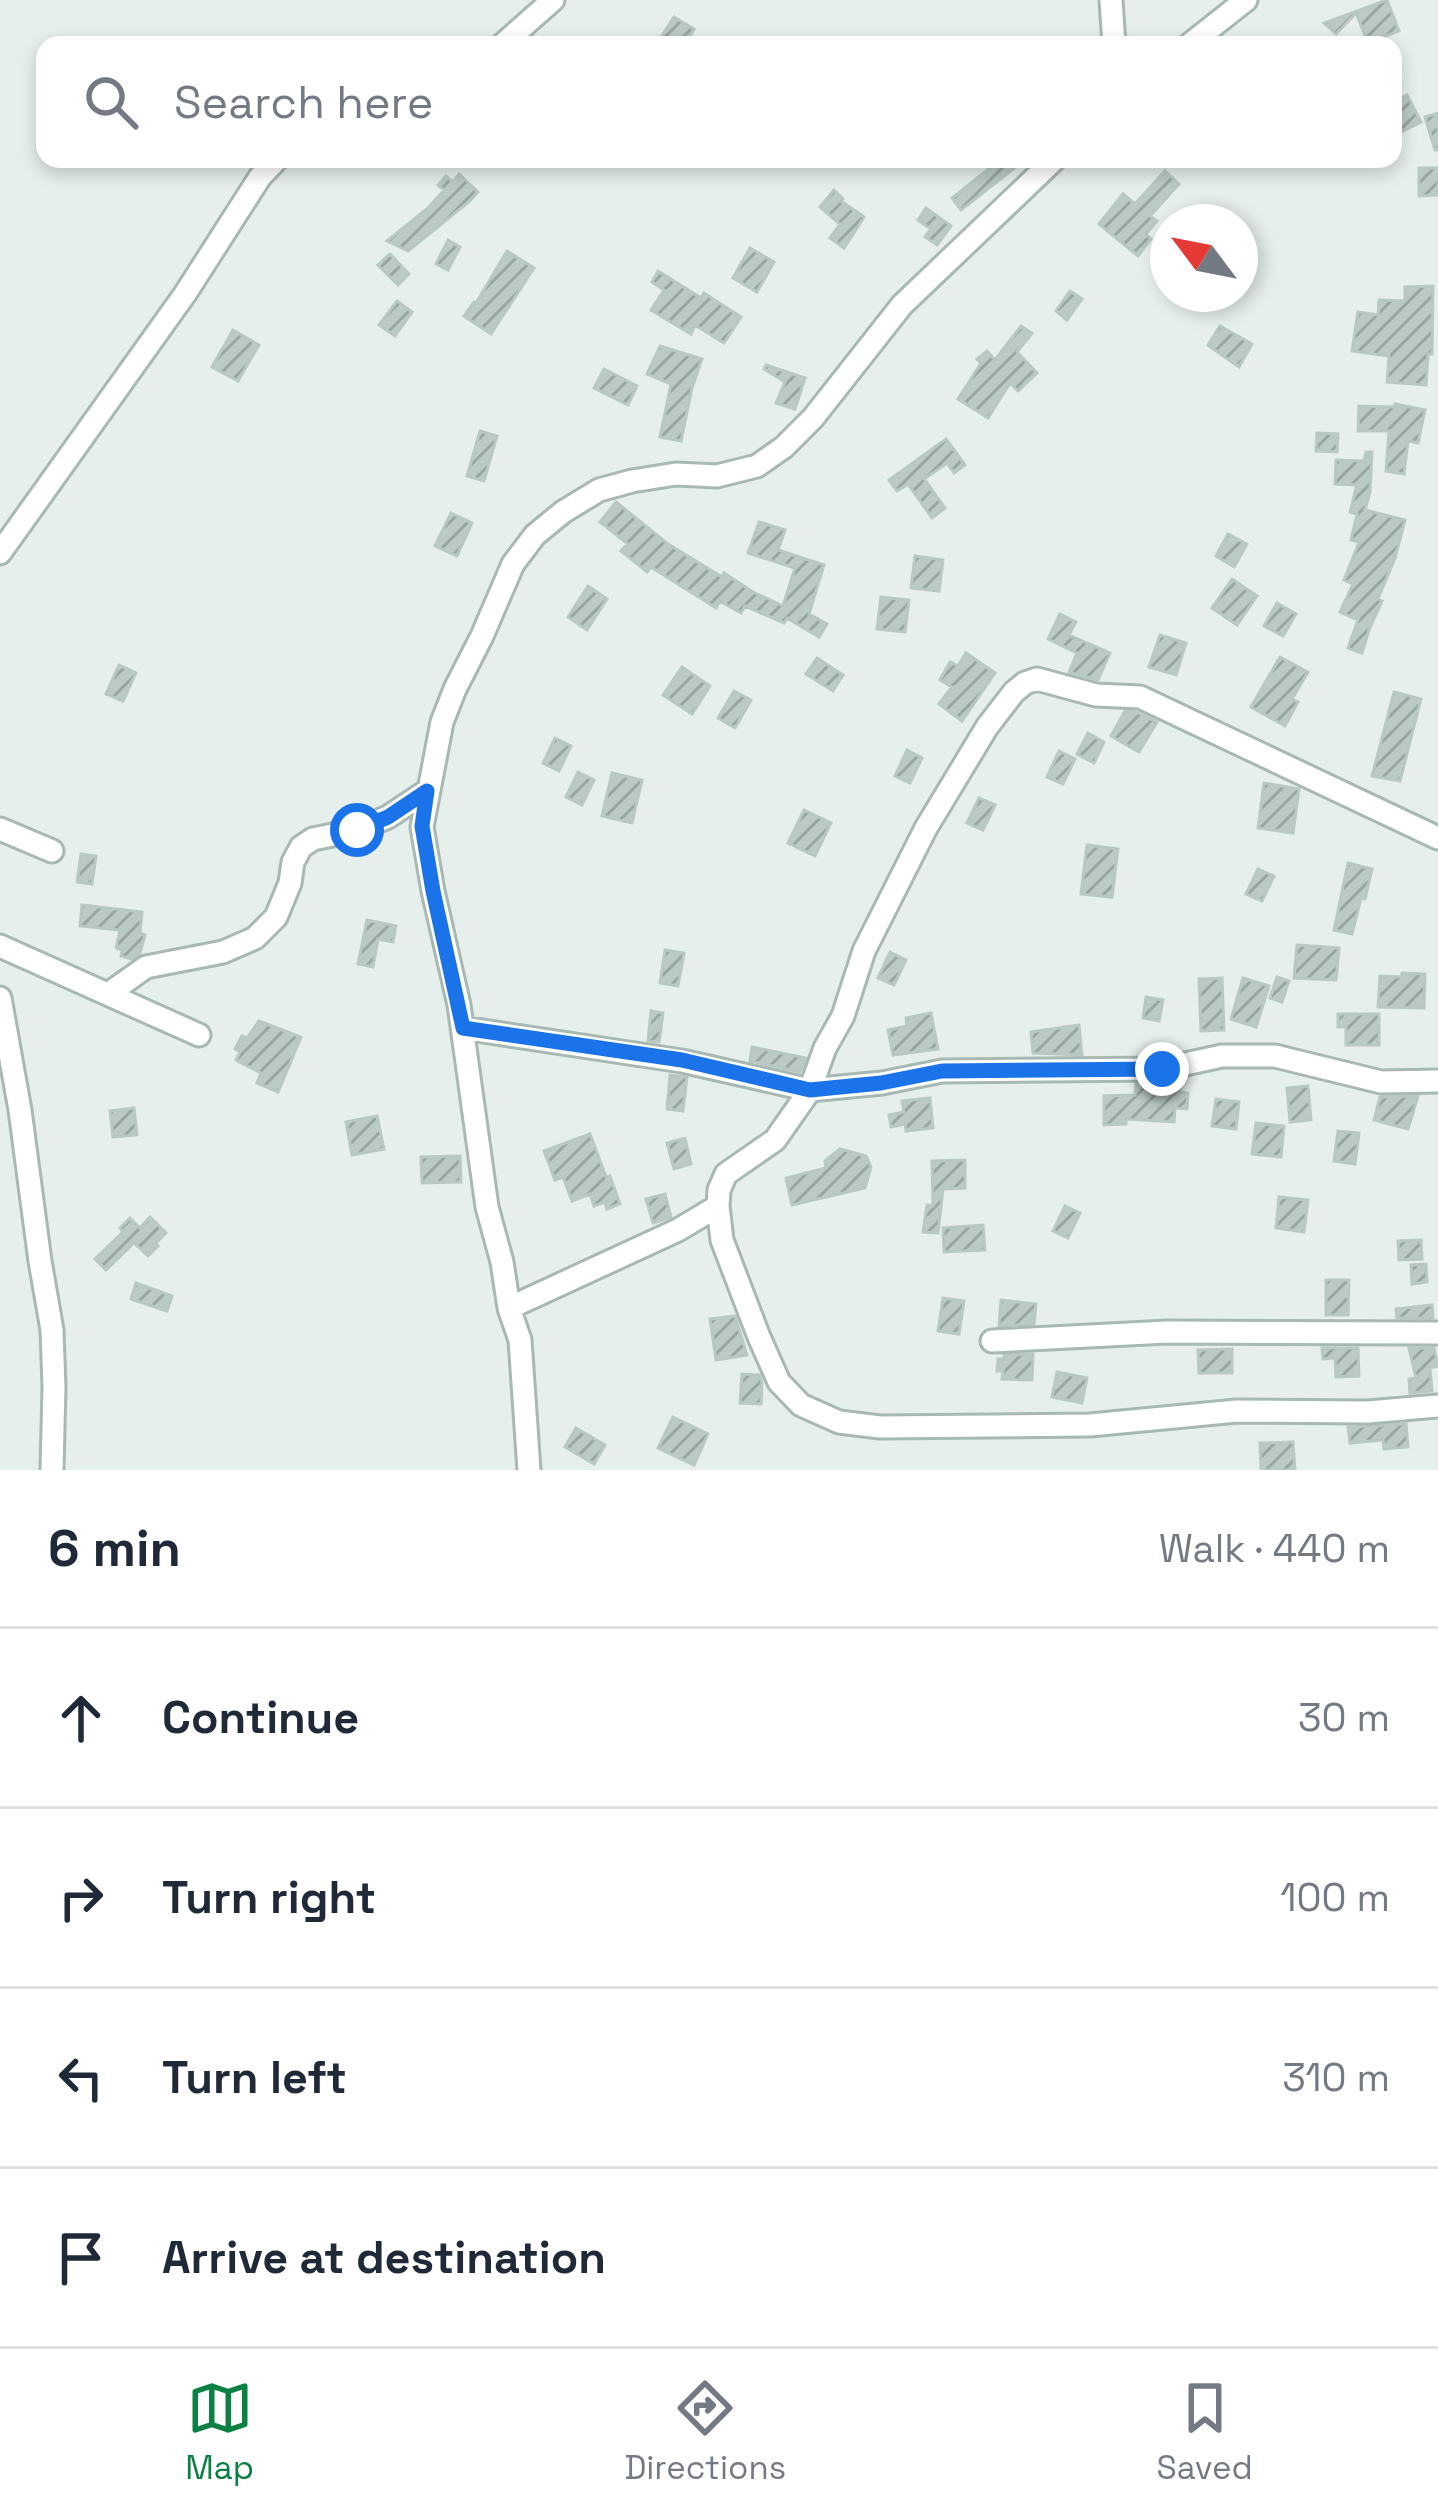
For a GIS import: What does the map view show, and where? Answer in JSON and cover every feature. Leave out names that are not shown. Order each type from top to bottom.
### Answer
[{"type":"street","points":[[512,36],[553,0]]},
{"type":"street","points":[[1112,0],[1114,36]]},
{"type":"street","points":[[1200,36],[1246,0]]},
{"type":"street","points":[[0,553],[268,168]]},
{"type":"street","points":[[529,1470],[520,1340],[487,1207],[463,1028],[422,826],[442,722],[455,688],[513,564],[535,535],[599,490],[676,474],[717,476],[757,466],[784,448],[902,305],[1046,168]]},
{"type":"street","points":[[1438,838],[1140,697],[1096,695],[1037,679],[1025,683],[987,727],[926,828],[863,951],[810,1090],[776,1140],[726,1174],[718,1206],[728,1256],[778,1382],[801,1405],[839,1422],[925,1428],[1090,1425],[1237,1411],[1369,1412],[1438,1406]]},
{"type":"street","points":[[108,994],[146,967],[223,952],[255,938],[276,917],[302,847],[313,839],[357,830],[388,817],[427,791]]},
{"type":"street","points":[[0,829],[52,851]]},
{"type":"street","points":[[0,946],[200,1035]]},
{"type":"street","points":[[0,998],[52,1330],[52,1470]]},
{"type":"street","points":[[463,1028],[682,1060],[810,1090],[942,1071],[1162,1069],[1222,1056],[1275,1056],[1381,1082],[1438,1082]]},
{"type":"street","points":[[509,1308],[662,1238],[718,1206]]},
{"type":"street","points":[[992,1341],[1167,1333],[1438,1333]]},
{"type":"building","points":[[1387,0],[1399,31],[1365,36],[1356,13],[1336,34],[1324,23]]},
{"type":"building","points":[[674,17],[694,29],[690,36],[662,36]]},
{"type":"building","points":[[1407,95],[1421,122],[1402,132],[1402,98]]},
{"type":"building","points":[[1438,113],[1438,150],[1435,150],[1425,117]]},
{"type":"building","points":[[990,168],[1014,168],[961,210],[952,198]]},
{"type":"building","points":[[1419,168],[1438,168],[1438,195],[1419,196]]},
{"type":"building","points":[[1165,171],[1179,184],[1161,204],[1150,204],[1146,234],[1150,240],[1138,256],[1099,224],[1123,194],[1135,204]]},
{"type":"building","points":[[459,174],[478,192],[470,201],[408,251],[387,241],[428,208],[444,190],[438,185],[446,176],[453,182]]},
{"type":"building","points":[[834,190],[864,217],[844,248],[830,238],[840,224],[820,207]]},
{"type":"building","points":[[926,208],[951,226],[937,245],[925,237],[931,229],[918,220]]},
{"type":"building","points":[[448,240],[460,247],[448,270],[436,264]]},
{"type":"building","points":[[750,248],[774,262],[757,292],[733,278]]},
{"type":"building","points":[[507,251],[534,268],[491,334],[464,316]]},
{"type":"building","points":[[390,254],[409,274],[398,285],[378,265]]},
{"type":"building","points":[[658,271],[741,317],[724,343],[695,325],[691,334],[651,310],[664,290],[652,282]]},
{"type":"building","points":[[1433,286],[1432,354],[1428,354],[1426,385],[1387,382],[1389,356],[1352,351],[1358,312],[1378,315],[1379,300],[1405,301],[1405,287]]},
{"type":"building","points":[[1070,291],[1082,299],[1067,320],[1056,311]]},
{"type":"building","points":[[397,301],[412,312],[395,336],[379,325]]},
{"type":"building","points":[[1021,326],[1032,333],[1017,352],[1037,373],[1018,391],[1010,383],[988,418],[958,399],[981,363],[977,359],[987,351],[995,360]]},
{"type":"building","points":[[1220,326],[1252,344],[1239,367],[1208,345]]},
{"type":"building","points":[[233,330],[259,345],[238,381],[212,367]]},
{"type":"building","points":[[660,346],[702,359],[681,441],[660,437],[671,384],[647,374]]},
{"type":"building","points":[[766,365],[805,378],[795,409],[776,403],[785,382],[764,369]]},
{"type":"building","points":[[604,369],[637,386],[628,405],[594,388]]},
{"type":"building","points":[[1395,404],[1425,410],[1418,443],[1408,441],[1404,474],[1386,471],[1389,431],[1358,431],[1359,406]]},
{"type":"building","points":[[480,431],[497,436],[484,481],[467,476]]},
{"type":"building","points":[[1317,433],[1338,434],[1337,452],[1316,451]]},
{"type":"building","points":[[946,439],[965,465],[954,473],[947,463],[924,479],[945,508],[932,518],[908,484],[897,491],[889,480]]},
{"type":"building","points":[[1366,452],[1372,452],[1365,510],[1405,520],[1362,653],[1348,648],[1358,620],[1340,612],[1353,584],[1344,580],[1359,542],[1351,540],[1357,514],[1350,512],[1357,485],[1335,484],[1336,460],[1364,461]]},
{"type":"building","points":[[616,502],[668,544],[783,606],[795,568],[748,553],[759,522],[785,530],[778,550],[824,565],[809,614],[827,624],[819,637],[787,618],[784,623],[745,606],[741,613],[720,601],[716,608],[651,567],[647,572],[621,551],[628,544],[600,522]]},
{"type":"building","points":[[451,513],[472,523],[457,556],[435,546]]},
{"type":"building","points":[[1228,534],[1247,544],[1234,567],[1216,556]]},
{"type":"building","points":[[915,556],[943,560],[939,591],[911,588]]},
{"type":"building","points":[[1232,579],[1257,596],[1237,625],[1212,608]]},
{"type":"building","points":[[588,586],[607,599],[587,630],[568,617]]},
{"type":"building","points":[[881,597],[909,600],[905,632],[877,629]]},
{"type":"building","points":[[1277,603],[1296,614],[1283,636],[1264,626]]},
{"type":"building","points":[[1060,614],[1076,622],[1069,635],[1110,653],[1098,680],[1069,672],[1077,653],[1048,639]]},
{"type":"building","points":[[1160,635],[1186,643],[1176,675],[1149,667]]},
{"type":"building","points":[[966,653],[995,673],[962,721],[939,704],[952,687],[940,680],[950,662],[958,666]]},
{"type":"building","points":[[1280,657],[1308,672],[1292,699],[1298,702],[1285,726],[1251,707]]},
{"type":"building","points":[[817,658],[843,675],[833,691],[806,674]]},
{"type":"building","points":[[119,665],[136,673],[123,701],[106,694]]},
{"type":"building","points":[[682,667],[710,686],[692,714],[663,695]]},
{"type":"building","points":[[734,691],[751,700],[735,728],[718,718]]},
{"type":"building","points":[[1394,692],[1421,699],[1400,781],[1372,776]]},
{"type":"building","points":[[1125,711],[1157,722],[1139,752],[1111,736]]},
{"type":"building","points":[[1088,733],[1104,742],[1094,763],[1077,754]]},
{"type":"building","points":[[555,738],[571,746],[559,771],[543,763]]},
{"type":"building","points":[[907,750],[922,758],[910,783],[895,776]]},
{"type":"building","points":[[1059,751],[1075,759],[1063,784],[1047,777]]},
{"type":"building","points":[[578,772],[594,780],[582,805],[566,797]]},
{"type":"building","points":[[612,773],[642,780],[632,823],[602,816]]},
{"type":"building","points":[[1264,783],[1299,789],[1293,833],[1258,828]]},
{"type":"building","points":[[979,798],[995,805],[983,830],[967,823]]},
{"type":"building","points":[[804,810],[831,823],[815,856],[788,843]]},
{"type":"building","points":[[1087,845],[1118,849],[1112,897],[1081,894]]},
{"type":"building","points":[[81,854],[96,856],[92,884],[77,882]]},
{"type":"building","points":[[1348,863],[1372,869],[1352,934],[1334,930]]},
{"type":"building","points":[[1258,869],[1274,876],[1262,901],[1246,894]]},
{"type":"building","points":[[82,905],[142,912],[140,933],[145,935],[140,953],[132,959],[121,956],[122,950],[116,948],[120,930],[80,926]]},
{"type":"building","points":[[367,920],[396,926],[393,942],[378,939],[373,967],[358,964]]},
{"type":"building","points":[[1297,945],[1339,948],[1336,980],[1294,978]]},
{"type":"building","points":[[665,950],[684,953],[678,986],[660,983]]},
{"type":"building","points":[[890,952],[906,960],[894,985],[878,978]]},
{"type":"building","points":[[1402,973],[1425,974],[1424,1008],[1378,1007],[1380,976],[1402,977]]},
{"type":"building","points":[[1277,977],[1289,981],[1282,1002],[1270,998]]},
{"type":"building","points":[[1222,978],[1224,1030],[1201,1031],[1199,979]]},
{"type":"building","points":[[1243,978],[1269,986],[1256,1027],[1231,1019]]},
{"type":"building","points":[[1146,997],[1163,1000],[1159,1021],[1143,1018]]},
{"type":"building","points":[[651,1011],[663,1013],[659,1042],[648,1041]]},
{"type":"building","points":[[931,1013],[938,1049],[893,1055],[888,1030],[907,1026],[906,1018]]},
{"type":"building","points":[[1338,1014],[1379,1014],[1379,1045],[1346,1045],[1346,1027],[1338,1027]]},
{"type":"building","points":[[259,1021],[301,1037],[278,1092],[257,1083],[261,1073],[236,1060],[240,1052],[235,1049],[242,1036],[247,1038]]},
{"type":"building","points":[[1079,1025],[1082,1055],[1033,1053],[1031,1032]]},
{"type":"building","points":[[752,1047],[806,1058],[800,1072],[750,1061]]},
{"type":"building","points":[[670,1075],[687,1077],[683,1111],[667,1109]]},
{"type":"building","points":[[1181,1080],[1180,1092],[1188,1093],[1187,1109],[1175,1108],[1174,1122],[1126,1119],[1126,1124],[1104,1125],[1104,1096],[1135,1095],[1136,1084]]},
{"type":"building","points":[[1308,1086],[1311,1120],[1290,1122],[1287,1088]]},
{"type":"building","points":[[1418,1096],[1408,1129],[1374,1120],[1380,1097]]},
{"type":"building","points":[[930,1098],[933,1128],[906,1131],[905,1124],[891,1127],[889,1115],[904,1112],[902,1101]]},
{"type":"building","points":[[1216,1099],[1239,1102],[1236,1129],[1212,1126]]},
{"type":"building","points":[[134,1108],[137,1135],[113,1137],[110,1111]]},
{"type":"building","points":[[377,1116],[384,1149],[352,1155],[346,1122]]},
{"type":"building","points":[[1256,1123],[1284,1126],[1281,1157],[1252,1154]]},
{"type":"building","points":[[1338,1131],[1359,1133],[1355,1164],[1334,1161]]},
{"type":"building","points":[[590,1134],[620,1204],[607,1209],[605,1202],[594,1206],[590,1194],[572,1201],[563,1177],[555,1180],[544,1151]]},
{"type":"building","points":[[685,1138],[691,1164],[674,1169],[667,1143]]},
{"type":"building","points":[[840,1149],[866,1156],[871,1167],[865,1188],[792,1205],[786,1178],[826,1168],[825,1161]]},
{"type":"building","points":[[460,1156],[461,1182],[422,1183],[421,1157]]},
{"type":"building","points":[[965,1160],[965,1188],[943,1189],[938,1233],[923,1232],[927,1205],[933,1206],[932,1161]]},
{"type":"building","points":[[665,1194],[671,1217],[653,1223],[646,1199]]},
{"type":"building","points":[[1279,1197],[1308,1200],[1304,1232],[1276,1228]]},
{"type":"building","points":[[1065,1206],[1080,1213],[1068,1238],[1053,1231]]},
{"type":"building","points":[[150,1217],[166,1233],[148,1256],[134,1243],[106,1270],[95,1259],[123,1232],[120,1228],[130,1218],[140,1228]]},
{"type":"building","points":[[983,1225],[985,1250],[944,1252],[943,1228]]},
{"type":"building","points":[[1421,1240],[1422,1259],[1399,1260],[1398,1241]]},
{"type":"building","points":[[1426,1264],[1427,1282],[1412,1284],[1411,1265]]},
{"type":"building","points":[[1326,1280],[1349,1280],[1348,1315],[1326,1315]]},
{"type":"building","points":[[136,1283],[172,1296],[167,1311],[131,1299]]},
{"type":"building","points":[[943,1298],[964,1301],[959,1334],[938,1331]]},
{"type":"building","points":[[1001,1300],[1036,1304],[1034,1324],[999,1326]]},
{"type":"building","points":[[1432,1305],[1433,1318],[1397,1318],[1396,1309]]},
{"type":"building","points":[[735,1316],[747,1355],[716,1360],[710,1319]]},
{"type":"building","points":[[1322,1348],[1358,1348],[1359,1376],[1336,1377],[1335,1358],[1323,1359]]},
{"type":"building","points":[[1409,1348],[1434,1348],[1438,1366],[1430,1368],[1432,1391],[1410,1393],[1409,1379],[1416,1378]]},
{"type":"building","points":[[1232,1349],[1232,1373],[1199,1373],[1198,1350]]},
{"type":"building","points":[[1033,1354],[1032,1380],[1002,1379],[998,1359]]},
{"type":"building","points":[[1057,1372],[1087,1378],[1082,1403],[1052,1397]]},
{"type":"building","points":[[742,1374],[759,1375],[761,1404],[740,1403]]},
{"type":"building","points":[[673,1417],[708,1434],[694,1465],[658,1448]]},
{"type":"building","points":[[1406,1424],[1408,1447],[1384,1449],[1383,1440],[1350,1443],[1348,1427]]},
{"type":"building","points":[[576,1428],[605,1445],[594,1464],[565,1447]]},
{"type":"building","points":[[1293,1442],[1295,1470],[1261,1470],[1260,1443]]},
{"type":"route","points":[[357,830],[388,817],[427,791],[422,826],[463,1028],[682,1060],[810,1090],[942,1071],[1162,1069]]}]
